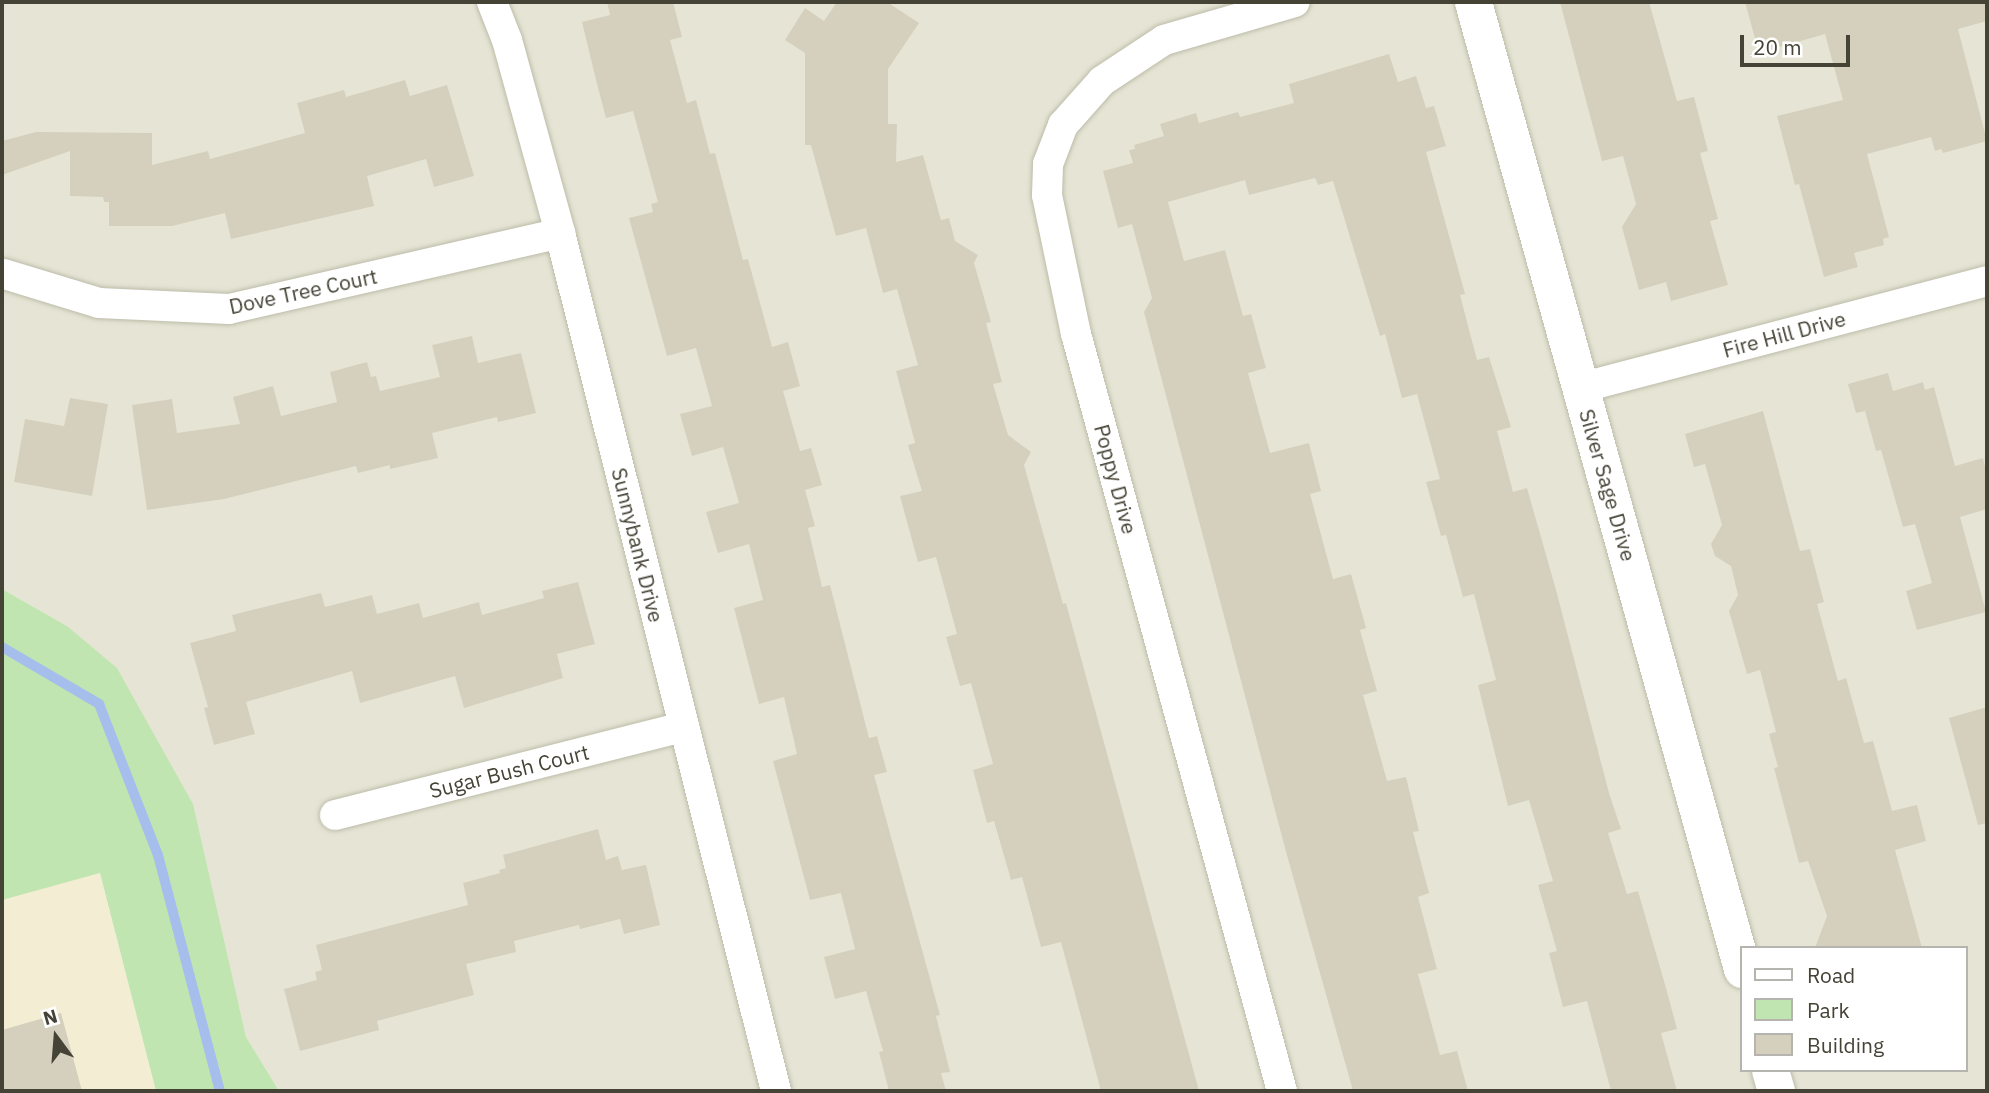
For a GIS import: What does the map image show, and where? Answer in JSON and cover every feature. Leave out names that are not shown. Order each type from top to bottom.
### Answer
[{"type":"street","name":"Sunnybank Drive","points":[[492,2],[507,40],[560,233],[776,1091]]},
{"type":"street","name":"Poppy Drive","points":[[1282,1091],[1076,334],[1047,195],[1048,164],[1063,125],[1102,80],[1164,40],[1295,2]]},
{"type":"street","name":"Silver Sage Drive","points":[[1473,2],[1741,965]]},
{"type":"street","name":"Dove Tree Court","points":[[4,274],[99,303],[229,309],[560,233]]},
{"type":"street","name":"Fire Hill Drive","points":[[1580,388],[1987,281]]},
{"type":"street","name":"Sugar Bush Court","points":[[335,815],[684,727]]},
{"type":"street","points":[[1771,1072],[1776,1091]]},
{"type":"shaded area","points":[[2,2],[1987,2],[1987,1091],[279,1091],[246,1037],[238,1003],[67,626],[2,589]]},
{"type":"shaded area","points":[[100,873],[156,1091],[2,1091],[2,898]]},
{"type":"green space","points":[[2,589],[67,626],[117,668],[193,804],[246,1037],[279,1091],[156,1091],[100,873],[2,900]]},
{"type":"building","points":[[607,2],[673,2],[682,37],[670,40],[687,103],[696,100],[710,154],[715,153],[743,260],[748,259],[772,347],[788,342],[800,386],[783,391],[800,451],[811,448],[822,485],[805,490],[815,526],[808,528],[822,587],[830,585],[869,738],[877,736],[887,772],[874,775],[940,1015],[936,1016],[950,1072],[941,1073],[946,1091],[889,1091],[879,1052],[883,1051],[866,991],[835,999],[824,957],[855,949],[841,893],[810,900],[773,761],[797,754],[784,697],[759,704],[734,608],[763,600],[749,544],[718,553],[706,512],[739,503],[723,447],[692,456],[680,414],[712,406],[696,348],[667,356],[629,218],[653,212],[651,204],[658,202],[633,111],[606,118],[596,80],[582,22],[610,15]]},
{"type":"building","points":[[837,2],[887,2],[919,23],[888,69],[888,124],[897,124],[896,162],[923,155],[941,220],[949,218],[955,241],[978,255],[974,263],[991,322],[986,323],[1002,382],[993,384],[1008,435],[1031,452],[1024,465],[1063,604],[1066,603],[1199,1091],[1101,1091],[1061,942],[1041,947],[1022,877],[1011,880],[994,821],[987,823],[973,770],[993,764],[971,683],[960,686],[946,637],[957,634],[936,557],[918,562],[900,496],[922,491],[908,445],[915,443],[896,371],[918,365],[897,289],[883,293],[866,228],[836,236],[811,145],[805,145],[805,53],[785,40],[805,8],[824,21]]},
{"type":"building","points":[[1560,2],[1649,2],[1677,101],[1694,97],[1708,151],[1700,153],[1718,219],[1710,221],[1728,285],[1671,301],[1666,282],[1639,290],[1622,227],[1636,204],[1623,156],[1602,161]]},
{"type":"building","points":[[1745,2],[1987,2],[1987,21],[1958,29],[1987,141],[1943,153],[1941,149],[1935,151],[1931,137],[1867,154],[1889,237],[1883,239],[1884,245],[1854,253],[1858,267],[1824,277],[1777,116],[1843,100],[1825,34],[1769,50],[1766,39],[1756,42]]},
{"type":"building","points":[[1389,54],[1398,82],[1416,76],[1426,108],[1434,106],[1446,146],[1426,152],[1465,294],[1460,295],[1477,360],[1489,357],[1511,427],[1497,431],[1513,492],[1527,488],[1556,590],[1609,793],[1621,829],[1608,833],[1627,894],[1638,891],[1666,988],[1677,1029],[1661,1033],[1677,1091],[1611,1091],[1587,1001],[1563,1007],[1549,953],[1557,951],[1538,885],[1553,881],[1529,800],[1508,806],[1478,685],[1496,680],[1474,594],[1463,597],[1446,535],[1441,536],[1426,482],[1440,479],[1417,394],[1402,398],[1385,334],[1380,336],[1333,181],[1318,185],[1315,178],[1249,195],[1245,180],[1168,202],[1184,261],[1225,250],[1243,316],[1251,314],[1266,368],[1248,373],[1270,453],[1309,443],[1321,491],[1310,494],[1333,579],[1351,574],[1366,628],[1360,630],[1377,691],[1363,695],[1387,781],[1406,777],[1419,831],[1413,832],[1429,893],[1418,897],[1437,969],[1418,974],[1440,1055],[1457,1051],[1468,1091],[1353,1091],[1285,848],[1144,312],[1152,298],[1132,224],[1118,228],[1103,171],[1133,163],[1129,150],[1135,149],[1134,145],[1164,136],[1160,124],[1196,113],[1199,123],[1238,112],[1240,117],[1294,103],[1289,84]]},
{"type":"building","points":[[405,80],[410,96],[447,85],[474,176],[434,187],[426,159],[367,176],[374,206],[231,239],[225,213],[172,226],[109,226],[109,202],[104,202],[103,197],[70,196],[70,151],[2,175],[2,141],[36,132],[152,133],[152,165],[208,151],[210,159],[305,133],[297,103],[344,90],[346,97]]},
{"type":"building","points":[[472,336],[478,363],[521,353],[536,413],[498,422],[497,417],[432,433],[438,458],[358,473],[356,466],[224,499],[147,510],[132,405],[172,399],[177,433],[240,424],[233,397],[273,386],[281,416],[337,402],[330,372],[367,362],[371,377],[376,376],[380,391],[440,377],[432,345]]},
{"type":"building","points":[[1888,373],[1893,391],[1923,382],[1925,390],[1934,387],[1955,466],[1983,458],[1987,475],[1987,509],[1960,517],[1986,612],[1917,630],[1906,591],[1932,583],[1915,524],[1903,527],[1881,450],[1876,451],[1865,411],[1856,413],[1848,384]]},
{"type":"building","points":[[70,398],[108,404],[92,496],[14,482],[25,419],[64,426]]},
{"type":"building","points":[[1763,411],[1800,551],[1810,549],[1824,602],[1817,604],[1838,681],[1846,678],[1864,743],[1873,741],[1892,811],[1917,805],[1926,841],[1895,850],[1921,946],[1816,946],[1827,916],[1808,861],[1799,863],[1774,768],[1778,767],[1769,734],[1776,732],[1760,670],[1747,674],[1729,611],[1738,595],[1731,566],[1715,556],[1711,544],[1722,525],[1705,464],[1694,467],[1685,434]]},
{"type":"building","points":[[578,582],[595,644],[557,654],[563,678],[464,708],[455,676],[360,703],[352,671],[246,702],[255,734],[214,745],[204,708],[208,707],[190,643],[236,631],[232,615],[321,593],[325,607],[372,595],[377,614],[419,603],[423,618],[479,602],[482,615],[544,598],[542,591]]},
{"type":"building","points":[[1987,707],[1987,823],[1978,825],[1949,718]]},
{"type":"building","points":[[598,829],[606,860],[618,856],[622,870],[646,865],[660,925],[624,934],[620,919],[580,929],[579,925],[514,941],[516,952],[466,964],[474,995],[377,1021],[379,1030],[300,1051],[284,989],[317,980],[315,972],[322,970],[316,945],[468,905],[463,883],[500,873],[499,870],[506,868],[503,855]]},
{"type":"building","points":[[61,1013],[82,1091],[2,1091],[2,1030]]},
{"type":"waterway","points":[[2,647],[99,704],[158,855],[220,1091]]}]
